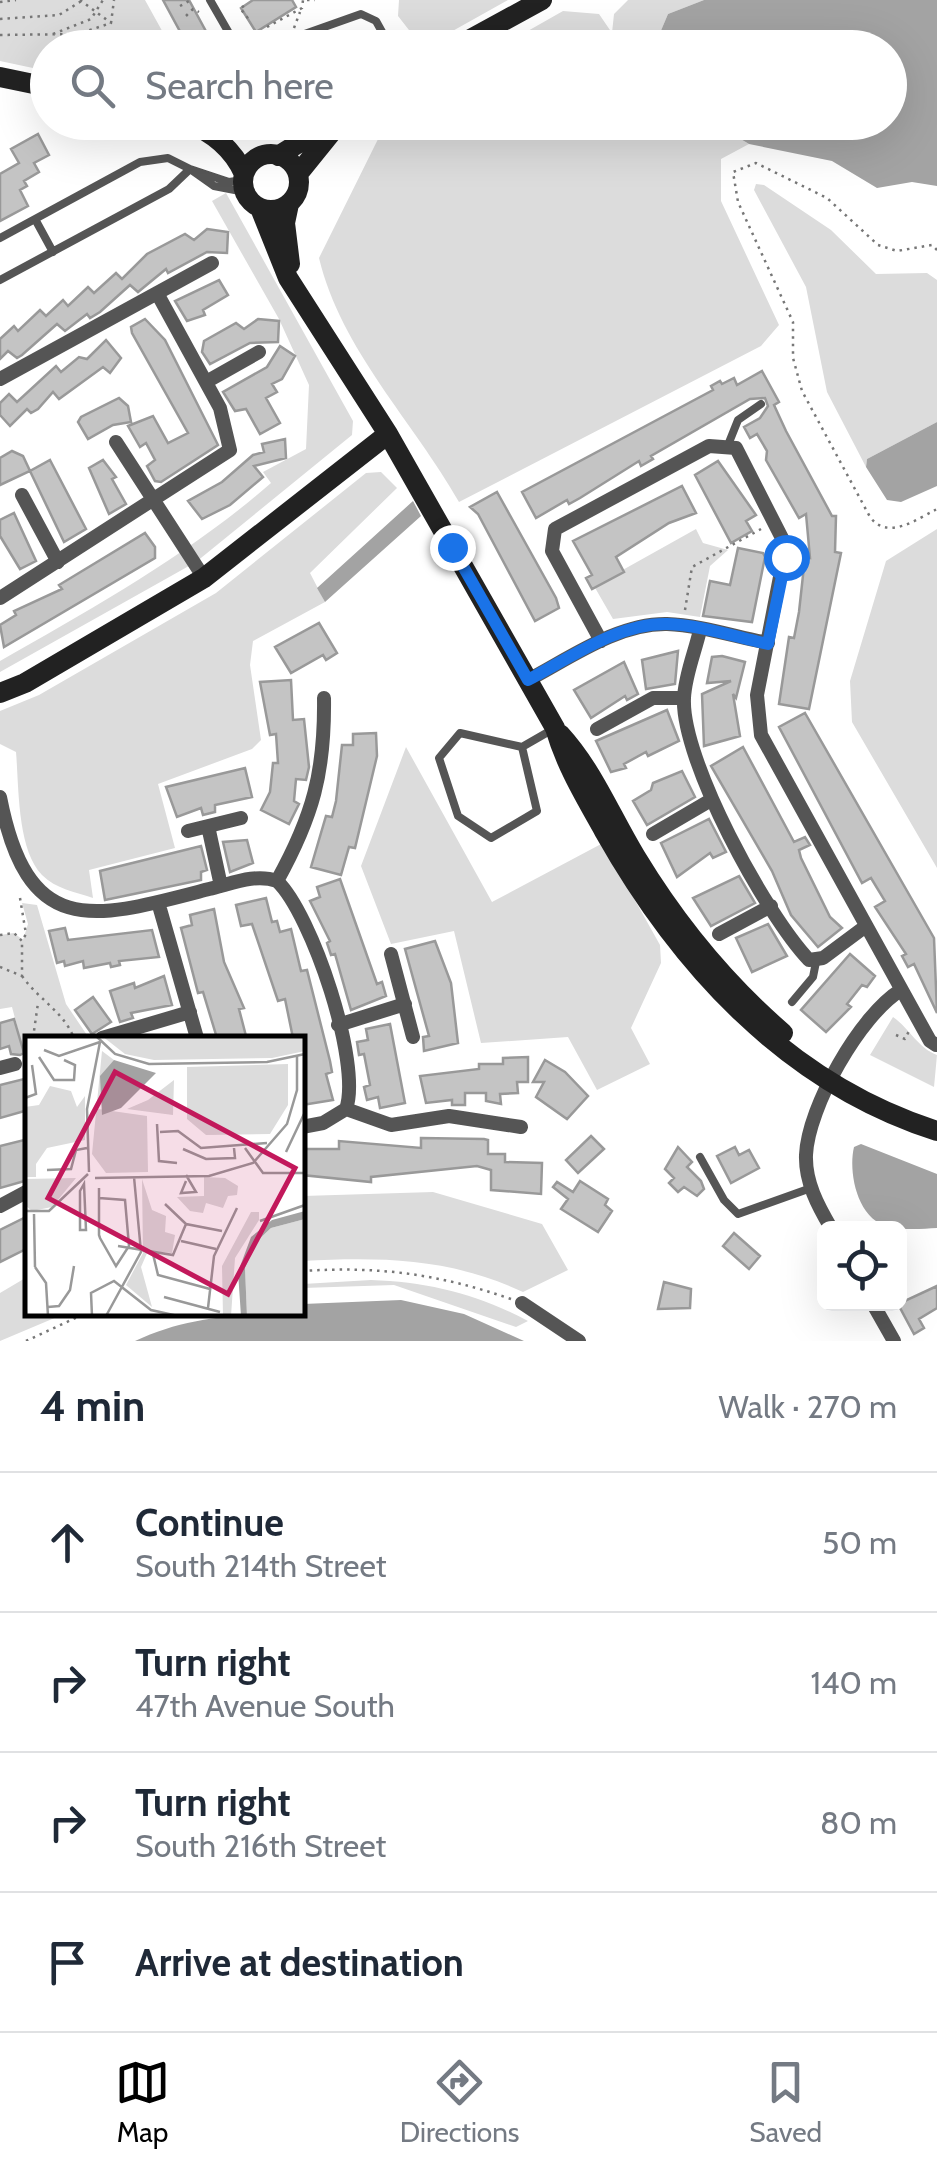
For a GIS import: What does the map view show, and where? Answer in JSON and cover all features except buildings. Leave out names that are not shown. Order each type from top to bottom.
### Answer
[{"type":"street","points":[[487,30],[542,0]]},
{"type":"street","points":[[0,77],[30,83]]},
{"type":"street","points":[[215,140],[260,208],[280,264],[388,434],[554,728],[578,754],[674,928],[772,1023],[835,1075],[937,1130]]},
{"type":"street","points":[[242,140],[298,174]]},
{"type":"street","points":[[244,182],[270,156],[301,140]]},
{"type":"street","points":[[300,295],[286,239],[289,204],[298,187],[298,174],[323,140]]},
{"type":"street","points":[[260,208],[275,210],[289,204]]},
{"type":"street","points":[[0,379],[212,263]]},
{"type":"street","points":[[0,598],[217,462],[231,444],[226,421],[157,293]]},
{"type":"street","points":[[206,382],[259,352]]},
{"type":"street","points":[[0,693],[25,684],[204,578],[388,434]]},
{"type":"street","points":[[116,442],[204,578]]},
{"type":"street","points":[[601,641],[552,551],[551,539],[560,524],[709,446],[728,444],[736,448],[786,546],[757,696],[761,735],[901,990],[937,1045]]},
{"type":"street","points":[[22,495],[58,562]]},
{"type":"street","points":[[528,680],[601,641],[647,626],[682,626],[768,644]]},
{"type":"street","points":[[700,630],[684,698],[688,741],[711,800],[770,906],[813,961],[866,926]]},
{"type":"street","points":[[277,881],[302,833],[320,781],[324,698]]},
{"type":"street","points":[[596,728],[653,698],[684,698]]},
{"type":"street","points":[[0,797],[16,854],[52,901],[96,914],[251,878],[277,881],[290,894],[306,926],[338,1025],[350,1075],[346,1110]]},
{"type":"street","points":[[653,834],[711,800]]},
{"type":"street","points":[[188,832],[241,818]]},
{"type":"street","points":[[208,826],[221,886]]},
{"type":"street","points":[[158,902],[196,1036]]},
{"type":"street","points":[[719,934],[770,906]]},
{"type":"street","points":[[391,954],[413,1037]]},
{"type":"street","points":[[827,1221],[810,1188],[806,1155],[812,1124],[835,1075],[874,1010],[901,990]]},
{"type":"street","points":[[338,1025],[404,1004]]},
{"type":"street","points":[[109,1036],[190,1012]]},
{"type":"street","points":[[835,1075],[937,1118]]},
{"type":"street","points":[[305,1126],[324,1123],[346,1110],[391,1125],[449,1116],[521,1127]]},
{"type":"street","points":[[0,1206],[25,1193]]},
{"type":"street","points":[[522,1302],[579,1341]]},
{"type":"street","points":[[877,1311],[894,1341]]},
{"type":"lane","points":[[225,0],[212,3],[228,30]]},
{"type":"lane","points":[[320,30],[361,14],[376,21],[381,30]]},
{"type":"lane","points":[[0,238],[140,162],[168,158],[228,182],[244,182]]},
{"type":"lane","points":[[0,280],[170,189],[190,169]]},
{"type":"lane","points":[[36,219],[53,252]]},
{"type":"lane","points":[[728,444],[738,420],[761,404]]},
{"type":"lane","points":[[522,747],[537,811],[490,838],[458,816],[439,758],[460,733],[522,747],[554,728]]},
{"type":"lane","points":[[792,1002],[812,976],[813,961]]},
{"type":"lane","points":[[700,1157],[724,1200],[738,1214],[810,1188]]},
{"type":"path","points":[[0,2],[16,0]]},
{"type":"path","points":[[0,19],[59,15],[82,0],[111,23]]},
{"type":"path","points":[[66,30],[79,26],[97,11],[103,0]]},
{"type":"path","points":[[111,23],[114,0]]},
{"type":"path","points":[[180,6],[190,0]]},
{"type":"path","points":[[294,26],[305,0],[315,0]]},
{"type":"path","points":[[244,6],[240,8],[250,21]]},
{"type":"path","points":[[186,16],[193,9],[199,12]]},
{"type":"path","points":[[267,28],[298,10]]},
{"type":"path","points":[[96,30],[111,23]]},
{"type":"path","points":[[0,35],[30,35]]},
{"type":"path","points":[[937,250],[932,246],[898,251],[878,245],[827,198],[756,163],[732,172],[738,202],[794,322],[793,358],[802,392],[870,517],[876,525],[890,528],[937,508]]},
{"type":"path","points":[[682,626],[692,567],[766,526]]},
{"type":"path","points":[[20,898],[28,924],[22,941],[22,976]]},
{"type":"path","points":[[1,937],[14,933],[22,941]]},
{"type":"path","points":[[0,967],[22,976],[40,1002],[63,1016],[73,1036]]},
{"type":"path","points":[[33,1036],[32,1021],[40,1002]]},
{"type":"path","points":[[896,1035],[905,1040],[911,1026]]},
{"type":"path","points":[[305,1271],[391,1269],[440,1276],[522,1302]]},
{"type":"path","points":[[26,1341],[80,1316]]},
{"type":"shaded area","points":[[0,0],[145,0],[162,30],[30,30],[30,67],[0,61]]},
{"type":"shaded area","points":[[399,0],[508,0],[454,30],[409,30],[398,16]]},
{"type":"shaded area","points":[[628,0],[704,0],[668,14],[661,30],[612,30],[614,14]]},
{"type":"shaded area","points":[[704,0],[937,0],[937,186],[912,182],[877,188],[832,161],[742,140],[907,140],[907,30],[661,30],[668,14]]},
{"type":"shaded area","points":[[563,11],[599,14],[610,30],[530,30]]},
{"type":"shaded area","points":[[378,140],[742,140],[749,144],[721,159],[721,201],[779,325],[761,346],[459,502],[361,355],[329,292],[319,258]]},
{"type":"shaded area","points":[[756,184],[764,185],[831,230],[876,274],[927,273],[937,280],[937,422],[867,459],[866,467],[827,392],[806,287],[754,190]]},
{"type":"shaded area","points":[[226,193],[353,421],[352,435],[196,562],[0,672],[0,661],[140,579],[208,533],[271,483],[263,472],[306,449],[309,385],[279,319],[212,201]]},
{"type":"shaded area","points":[[937,422],[937,486],[901,502],[887,500],[866,467],[867,459]]},
{"type":"shaded area","points":[[381,472],[397,488],[310,573],[325,602],[253,641],[250,665],[261,740],[252,749],[158,784],[175,848],[89,870],[93,898],[47,880],[28,850],[16,752],[0,744],[0,711],[39,695],[216,593],[366,473]]},
{"type":"shaded area","points":[[413,501],[421,516],[325,602],[317,588]]},
{"type":"shaded area","points":[[696,529],[703,543],[728,550],[710,566],[700,617],[667,612],[613,619],[594,586]]},
{"type":"shaded area","points":[[937,529],[937,868],[852,722],[850,681],[886,561]]},
{"type":"shaded area","points":[[406,747],[492,902],[603,843],[660,945],[661,963],[631,1028],[650,1064],[597,1090],[568,1037],[481,1043],[454,931],[391,944],[361,866]]},
{"type":"shaded area","points":[[22,903],[37,905],[66,1004],[88,1036],[25,1036],[25,1056],[12,1007],[0,1009],[0,935],[14,933],[23,940],[28,924]]},
{"type":"shaded area","points":[[893,1017],[924,1048],[937,1055],[934,1087],[870,1055]]},
{"type":"shaded area","points":[[861,1144],[937,1174],[937,1228],[907,1229],[907,1221],[876,1221],[869,1215],[854,1181],[854,1147]]},
{"type":"shaded area","points":[[433,1192],[542,1224],[568,1270],[523,1292],[469,1272],[415,1262],[305,1261],[305,1196]]},
{"type":"shaded area","points":[[25,1278],[25,1316],[59,1316],[0,1341],[0,1293]]},
{"type":"shaded area","points":[[371,1280],[413,1283],[490,1303],[528,1321],[516,1327],[394,1285],[305,1288],[305,1284]]},
{"type":"shaded area","points":[[401,1300],[464,1314],[524,1341],[135,1341],[196,1321],[238,1316],[305,1316],[305,1304]]},
{"type":"route","points":[[452,547],[528,680],[601,641],[647,626],[668,624],[768,644],[786,557]]}]
